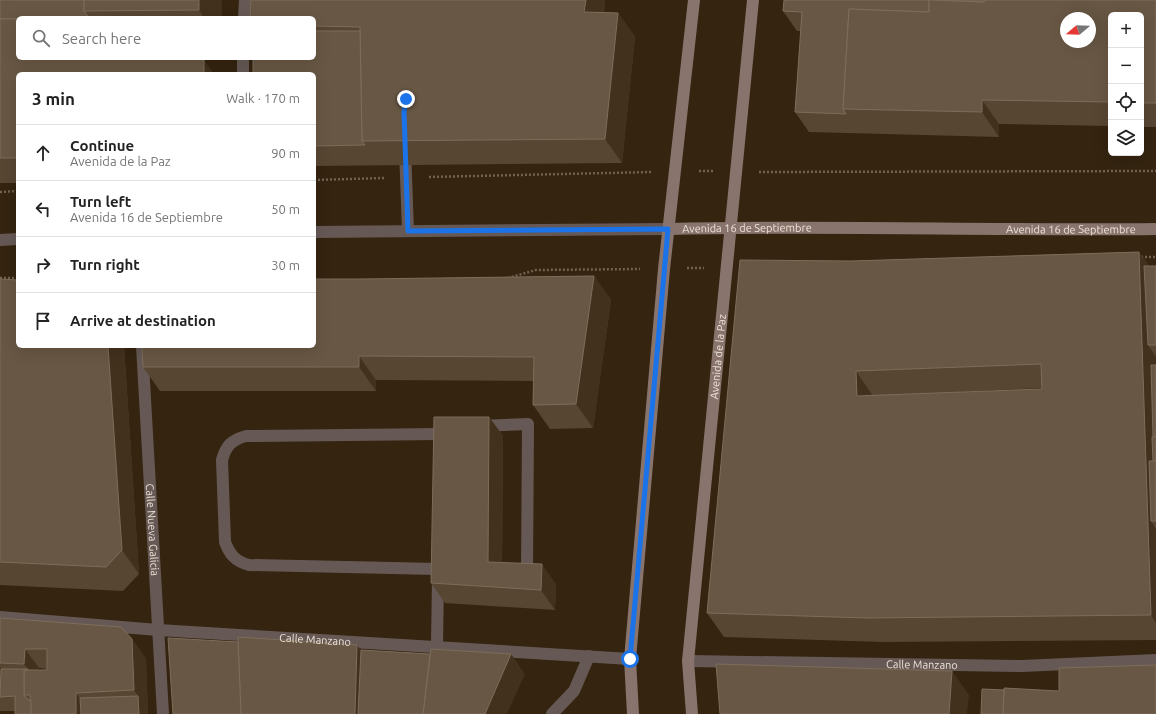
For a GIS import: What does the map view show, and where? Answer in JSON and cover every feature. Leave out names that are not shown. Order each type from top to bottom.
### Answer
[{"type":"street","points":[[244,0],[244,16]]},
{"type":"street","points":[[633,714],[630,659],[668,229],[694,0]]},
{"type":"street","name":"Avenida de la Paz","points":[[692,714],[688,661],[753,0]]},
{"type":"street","points":[[243,60],[243,72]]},
{"type":"street","points":[[405,141],[408,231]]},
{"type":"street","name":"Avenida 16 de Septiembre","points":[[316,232],[668,229],[730,227],[1054,230],[1156,228]]},
{"type":"street","points":[[0,240],[16,239]]},
{"type":"street","name":"Calle Nueva Galicia","points":[[142,348],[163,714]]},
{"type":"street","points":[[466,426],[528,424],[527,574]]},
{"type":"street","points":[[438,569],[249,565],[237,561],[229,553],[226,542],[222,460],[225,448],[234,439],[246,436],[440,434],[453,430]]},
{"type":"street","points":[[440,434],[440,449]]},
{"type":"street","points":[[437,646],[438,554]]},
{"type":"street","name":"Calle Manzano","points":[[0,617],[158,630],[630,659]]},
{"type":"street","points":[[552,714],[574,691],[589,656]]},
{"type":"street","name":"Calle Manzano","points":[[688,661],[1022,666],[1156,660]]},
{"type":"path","points":[[0,192],[16,191]]},
{"type":"path","points":[[0,278],[16,278]]},
{"type":"building","points":[[0,0],[84,0],[84,11],[88,16],[16,16],[16,19],[0,19]]},
{"type":"building","points":[[84,0],[199,0],[199,10],[84,11]]},
{"type":"building","points":[[251,0],[586,0],[584,12],[618,13],[605,139],[362,141],[360,27],[316,26],[316,16],[250,16]]},
{"type":"building","points":[[784,0],[929,0],[929,12],[849,9],[843,109],[846,114],[795,112],[802,12],[783,11]]},
{"type":"building","points":[[929,0],[984,2],[984,0],[1156,0],[1156,103],[1144,103],[1144,12],[1108,12],[1108,102],[982,100],[982,112],[843,109],[849,9],[929,12]]},
{"type":"building","points":[[936,0],[984,0],[984,2]]},
{"type":"building","points":[[0,19],[16,19],[16,60],[204,60],[204,72],[16,72],[16,158],[0,158]]},
{"type":"building","points":[[316,31],[360,31],[362,141],[365,145],[316,146],[316,72],[253,72],[253,60],[316,60]]},
{"type":"building","points":[[1139,252],[1151,615],[867,618],[707,613],[740,260],[851,261]],"holes":[[[1041,364],[1042,389],[857,396],[856,371]]]},
{"type":"building","points":[[1144,266],[1156,266],[1156,345],[1148,345]]},
{"type":"building","points":[[594,276],[576,404],[533,405],[534,357],[359,356],[359,367],[143,367],[142,348],[316,348],[316,279]]},
{"type":"building","points":[[0,279],[16,280],[16,348],[108,348],[122,550],[106,567],[0,562]]},
{"type":"building","points":[[1151,365],[1156,365],[1156,436],[1153,437]]},
{"type":"building","points":[[434,417],[489,417],[488,562],[542,564],[541,590],[431,583]]},
{"type":"building","points":[[1152,437],[1156,437],[1156,461],[1153,461]]},
{"type":"building","points":[[1149,461],[1156,461],[1156,521],[1151,521]]},
{"type":"building","points":[[0,618],[121,627],[132,639],[134,690],[76,693],[76,714],[31,714],[30,695],[24,695],[24,670],[47,670],[47,649],[25,649],[24,664],[0,663]]},
{"type":"building","points":[[238,637],[357,645],[355,714],[241,714]]},
{"type":"building","points":[[168,638],[238,642],[241,714],[173,714]]},
{"type":"building","points":[[431,649],[511,654],[485,714],[423,714]]},
{"type":"building","points":[[361,650],[430,654],[423,714],[358,714]]},
{"type":"building","points":[[716,664],[952,671],[949,714],[720,714]]},
{"type":"building","points":[[1156,665],[1156,714],[1003,714],[1004,688],[1059,691],[1059,668]]},
{"type":"building","points":[[1,669],[28,669],[24,670],[24,695],[28,700],[31,700],[31,714],[15,714],[15,696],[0,697]]},
{"type":"building","points":[[982,689],[1004,690],[1003,714],[981,714]]},
{"type":"building","points":[[138,696],[139,714],[81,714],[80,698]]},
{"type":"route","points":[[406,99],[404,112],[408,231],[668,229],[630,659]]}]
